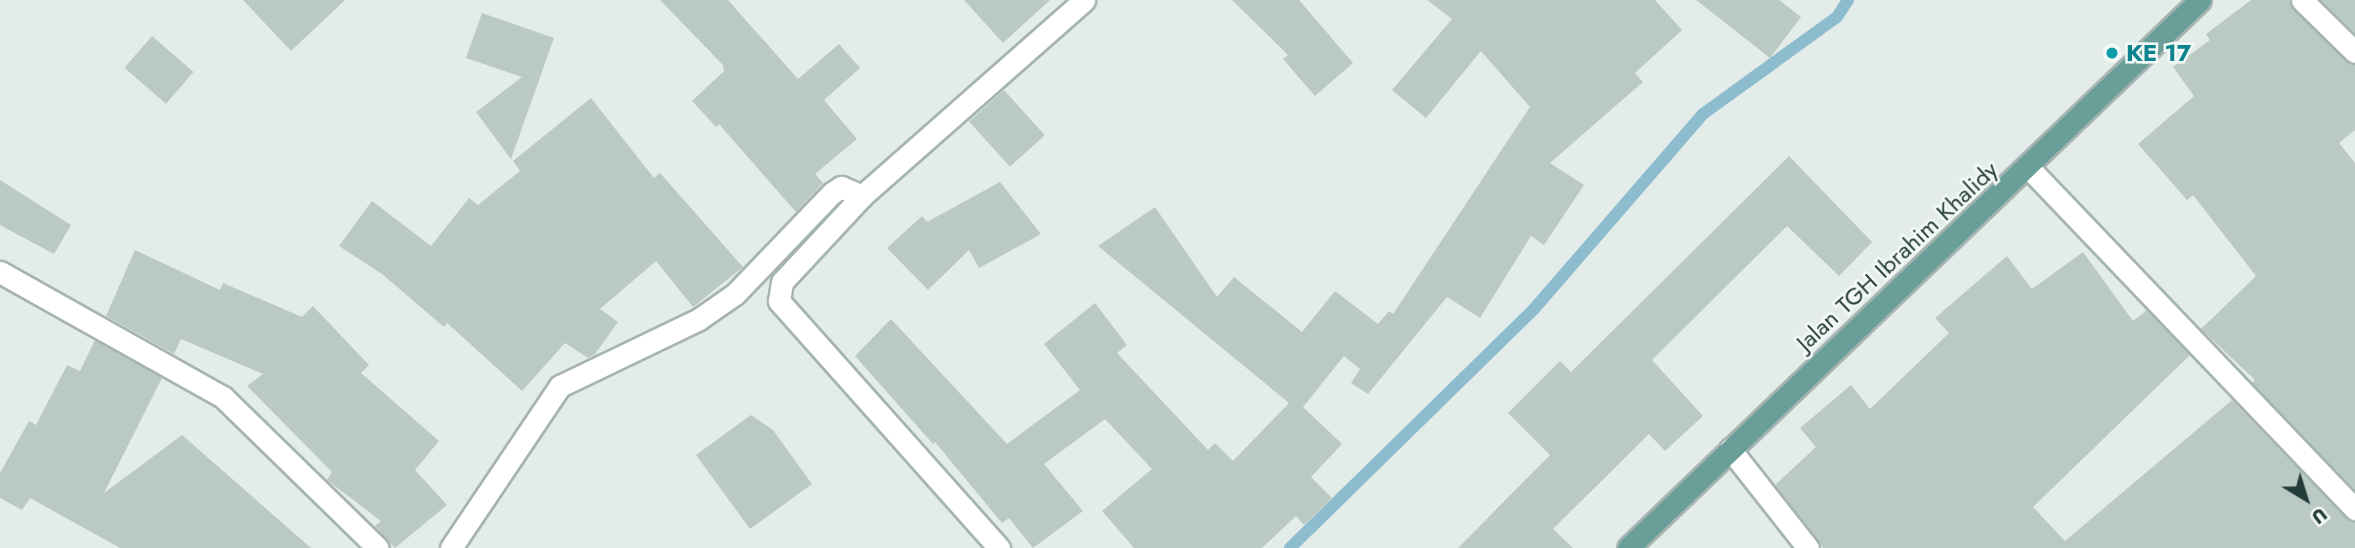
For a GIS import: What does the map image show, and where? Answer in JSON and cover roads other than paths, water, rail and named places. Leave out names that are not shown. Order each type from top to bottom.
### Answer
[{"type":"main road","name":"Jalan TGH Ibrahim Khalidy","points":[[1628,548],[2029,168],[2200,0]]},
{"type":"street","points":[[999,548],[779,301],[782,282],[862,196],[1084,0]]},
{"type":"street","points":[[2302,0],[2355,52]]},
{"type":"street","points":[[2029,168],[2355,509]]},
{"type":"street","points":[[451,548],[560,386],[699,319],[735,294],[832,193],[841,187],[862,196]]},
{"type":"street","points":[[0,272],[223,397],[378,548]]},
{"type":"street","points":[[1730,449],[1808,548]]},
{"type":"waterway","points":[[1290,548],[1534,309],[1703,114],[1837,17],[1848,0]]},
{"type":"place","name":"KE 17","points":[[2112,53]]}]
